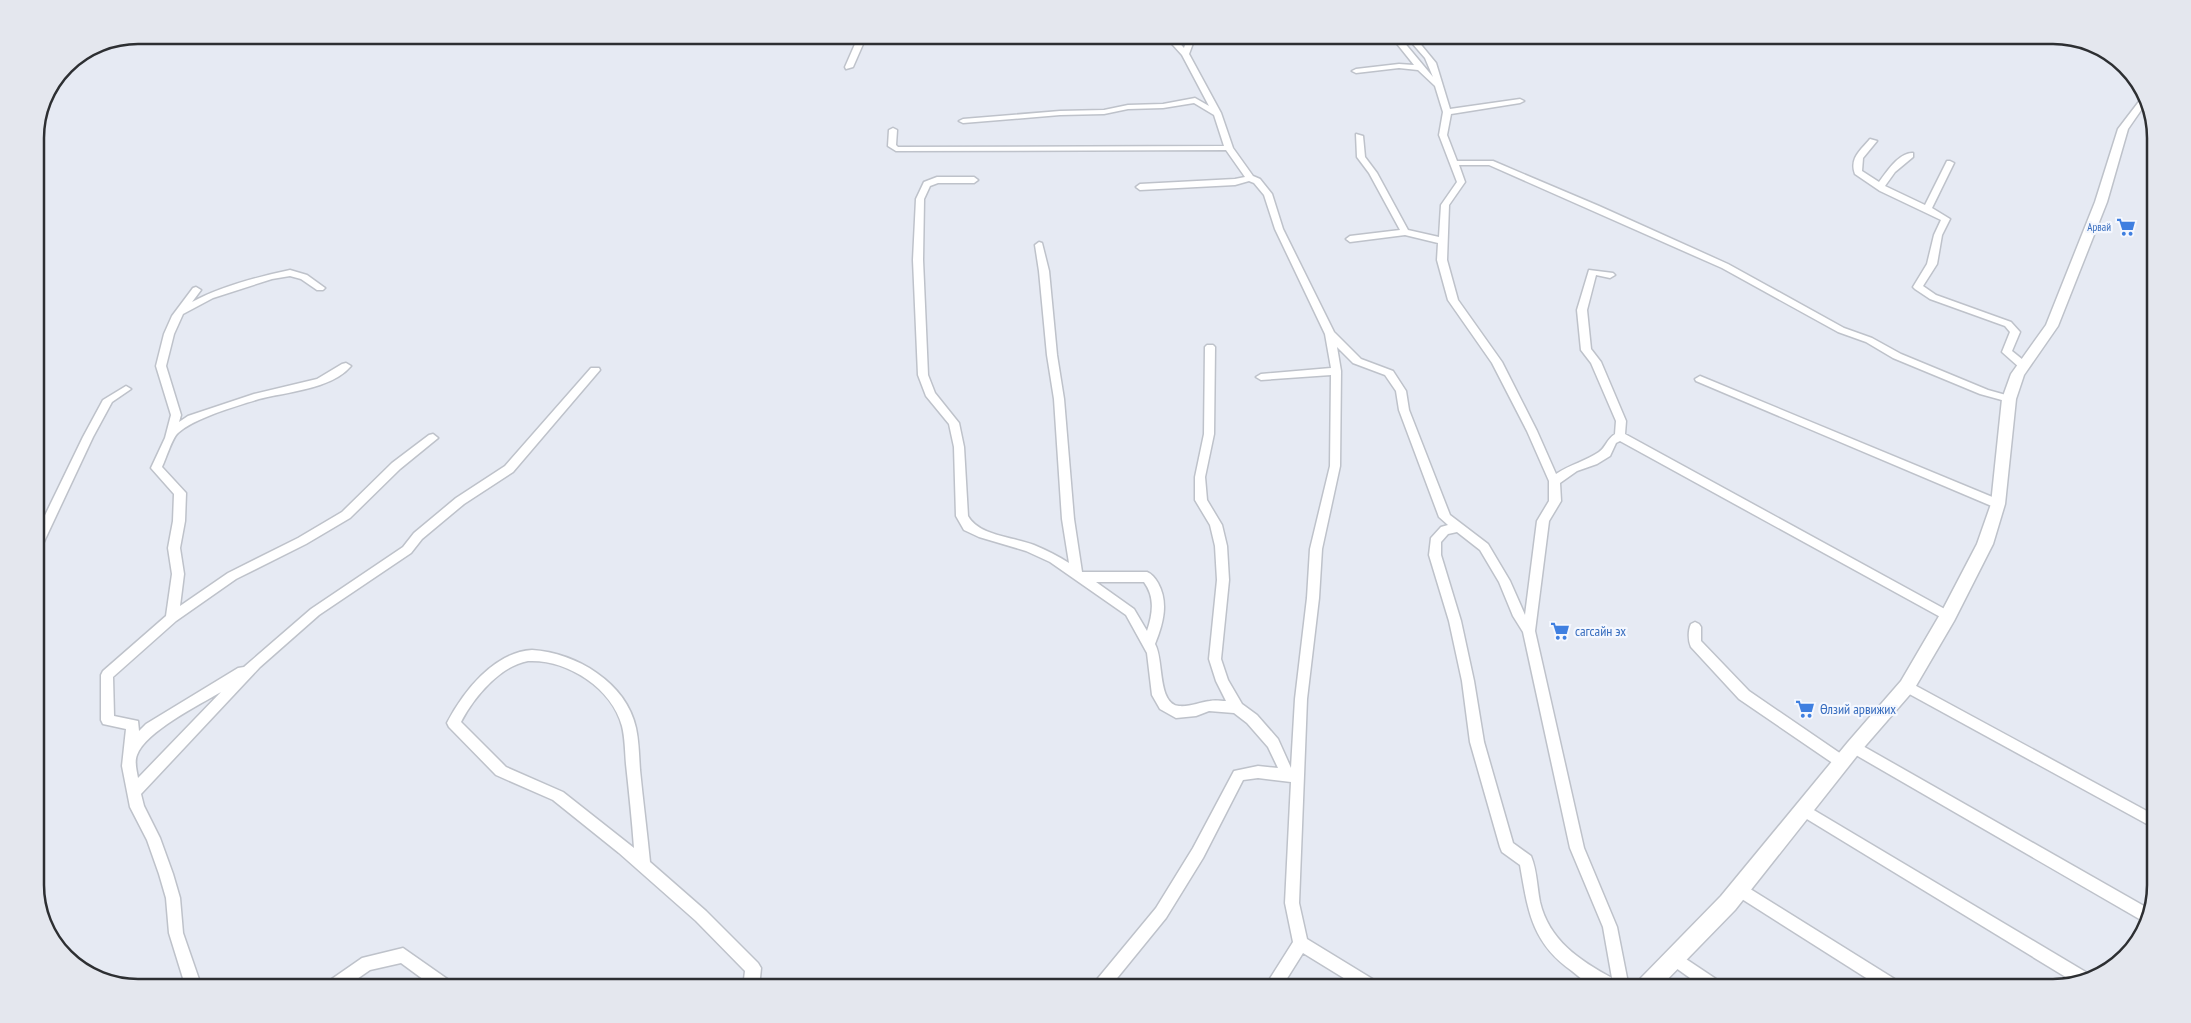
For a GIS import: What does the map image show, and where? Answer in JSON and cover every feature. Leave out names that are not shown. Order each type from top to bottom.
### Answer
[{"type":"main road","points":[[1654,979],[1739,889],[1854,747],[1907,686],[1948,616],[1985,544],[1998,504],[2008,399],[2018,374],[2052,326],[2101,202],[2123,129],[2141,104]]},
{"type":"street","points":[[849,67],[859,44]]},
{"type":"street","points":[[1176,44],[1185,54],[1217,113],[1229,148],[1250,178],[1257,181],[1268,194],[1279,229],[1330,334],[1336,371],[1335,466],[1316,548],[1313,598],[1293,776],[1292,904],[1301,944],[1278,979]]},
{"type":"street","points":[[1185,54],[1189,44]]},
{"type":"street","points":[[1401,44],[1420,68],[1438,85]]},
{"type":"street","points":[[1417,44],[1437,71],[1438,85],[1447,112],[1443,135],[1455,163],[1460,182],[1445,205],[1442,260],[1453,300],[1497,362],[1554,481],[1556,501],[1543,520],[1529,631],[1576,848],[1610,927],[1619,979]]},
{"type":"street","points":[[1356,71],[1399,66],[1420,68]]},
{"type":"street","points":[[962,122],[1060,113],[1104,112],[1128,107],[1163,106],[1195,100],[1212,112],[1217,113]]},
{"type":"street","points":[[1447,112],[1520,101]]},
{"type":"street","points":[[892,130],[892,146],[896,149],[1229,148]]},
{"type":"street","points":[[1358,136],[1361,157],[1373,173],[1405,232]]},
{"type":"street","points":[[1873,142],[1861,152],[1857,168],[1858,172],[1880,187],[1940,214],[1946,221],[1938,235],[1932,264],[1918,286],[1933,297],[2008,324],[2014,332],[2007,348],[2008,352],[2024,366]]},
{"type":"street","points":[[1880,187],[1892,170],[1910,154]]},
{"type":"street","points":[[1455,163],[1490,163],[1596,208],[1725,266],[1841,330],[1870,340],[1896,356],[1984,392],[2008,399]]},
{"type":"street","points":[[1927,209],[1950,163]]},
{"type":"street","points":[[1140,187],[1235,182],[1250,178]]},
{"type":"street","points":[[974,180],[936,180],[927,184],[920,199],[918,260],[923,375],[930,394],[954,423],[959,447],[962,516],[968,527],[983,534],[1030,548],[1054,559],[1130,612],[1153,652],[1158,695],[1165,705],[1176,712],[1196,710],[1209,706],[1237,708],[1252,718],[1273,743],[1293,776]]},
{"type":"street","points":[[1350,239],[1405,232],[1444,241]]},
{"type":"street","points":[[1039,245],[1044,271],[1052,354],[1059,399],[1068,519],[1079,576]]},
{"type":"street","points":[[1610,275],[1592,272],[1582,310],[1586,350],[1596,362],[1621,421],[1620,436]]},
{"type":"street","points":[[179,313],[210,296],[270,277],[290,273],[304,277],[320,288]]},
{"type":"street","points":[[172,618],[178,574],[174,548],[179,521],[180,493],[156,468],[172,432],[176,415],[161,366],[169,334],[179,313],[196,290]]},
{"type":"street","points":[[1330,334],[1357,361],[1389,373],[1401,391],[1404,410],[1445,517],[1484,547],[1504,581],[1519,616],[1529,631]]},
{"type":"street","points":[[1210,347],[1209,434],[1200,477],[1201,500],[1216,525],[1221,546],[1223,580],[1215,659],[1222,681],[1237,708]]},
{"type":"street","points":[[172,432],[192,419],[219,409],[258,396],[290,390],[321,381],[346,366]]},
{"type":"street","points":[[134,792],[256,663],[316,612],[407,550],[418,536],[460,501],[508,469],[595,370]]},
{"type":"street","points":[[1261,377],[1336,371]]},
{"type":"street","points":[[1700,379],[1998,504]]},
{"type":"street","points":[[44,530],[108,400],[126,389]]},
{"type":"street","points":[[1554,481],[1573,468],[1593,461],[1606,452],[1612,441],[1620,436]]},
{"type":"street","points":[[1620,436],[1948,616]]},
{"type":"street","points":[[191,979],[176,933],[173,898],[166,874],[153,838],[137,807],[129,766],[133,725],[108,720],[107,675],[172,618],[232,576],[302,542],[346,515],[396,466],[433,438]]},
{"type":"street","points":[[1458,528],[1445,530],[1435,541],[1435,555],[1455,622],[1468,682],[1477,742],[1507,847],[1526,861],[1538,919],[1556,950],[1583,972],[1597,979]]},
{"type":"street","points":[[1079,576],[1147,577],[1154,585],[1160,597],[1155,628],[1149,643]]},
{"type":"street","points":[[1695,627],[1695,643],[1744,696],[1842,762]]},
{"type":"street","points":[[642,864],[629,727],[623,712],[609,692],[588,672],[569,664],[542,657],[528,656],[512,660],[474,692],[461,707],[454,723],[501,771],[558,796],[642,864],[700,916],[753,968],[752,979]]},
{"type":"street","points":[[130,754],[140,738],[151,728],[256,663]]},
{"type":"street","points":[[1907,686],[2147,818]]},
{"type":"street","points":[[1854,747],[2143,913]]},
{"type":"street","points":[[1106,979],[1161,913],[1198,853],[1239,774],[1258,772],[1293,776]]},
{"type":"street","points":[[1802,810],[2078,975]]},
{"type":"street","points":[[1739,889],[1882,979]]},
{"type":"street","points":[[1301,944],[1359,979]]},
{"type":"street","points":[[343,979],[367,962],[403,955],[436,979]]},
{"type":"street","points":[[1674,958],[1704,979]]},
{"type":"place","name":"Арвай","points":[[2126,227]]},
{"type":"place","name":"сагсайн эх","points":[[1560,631]]},
{"type":"place","name":"Өлзий арвижих","points":[[1805,709]]}]
